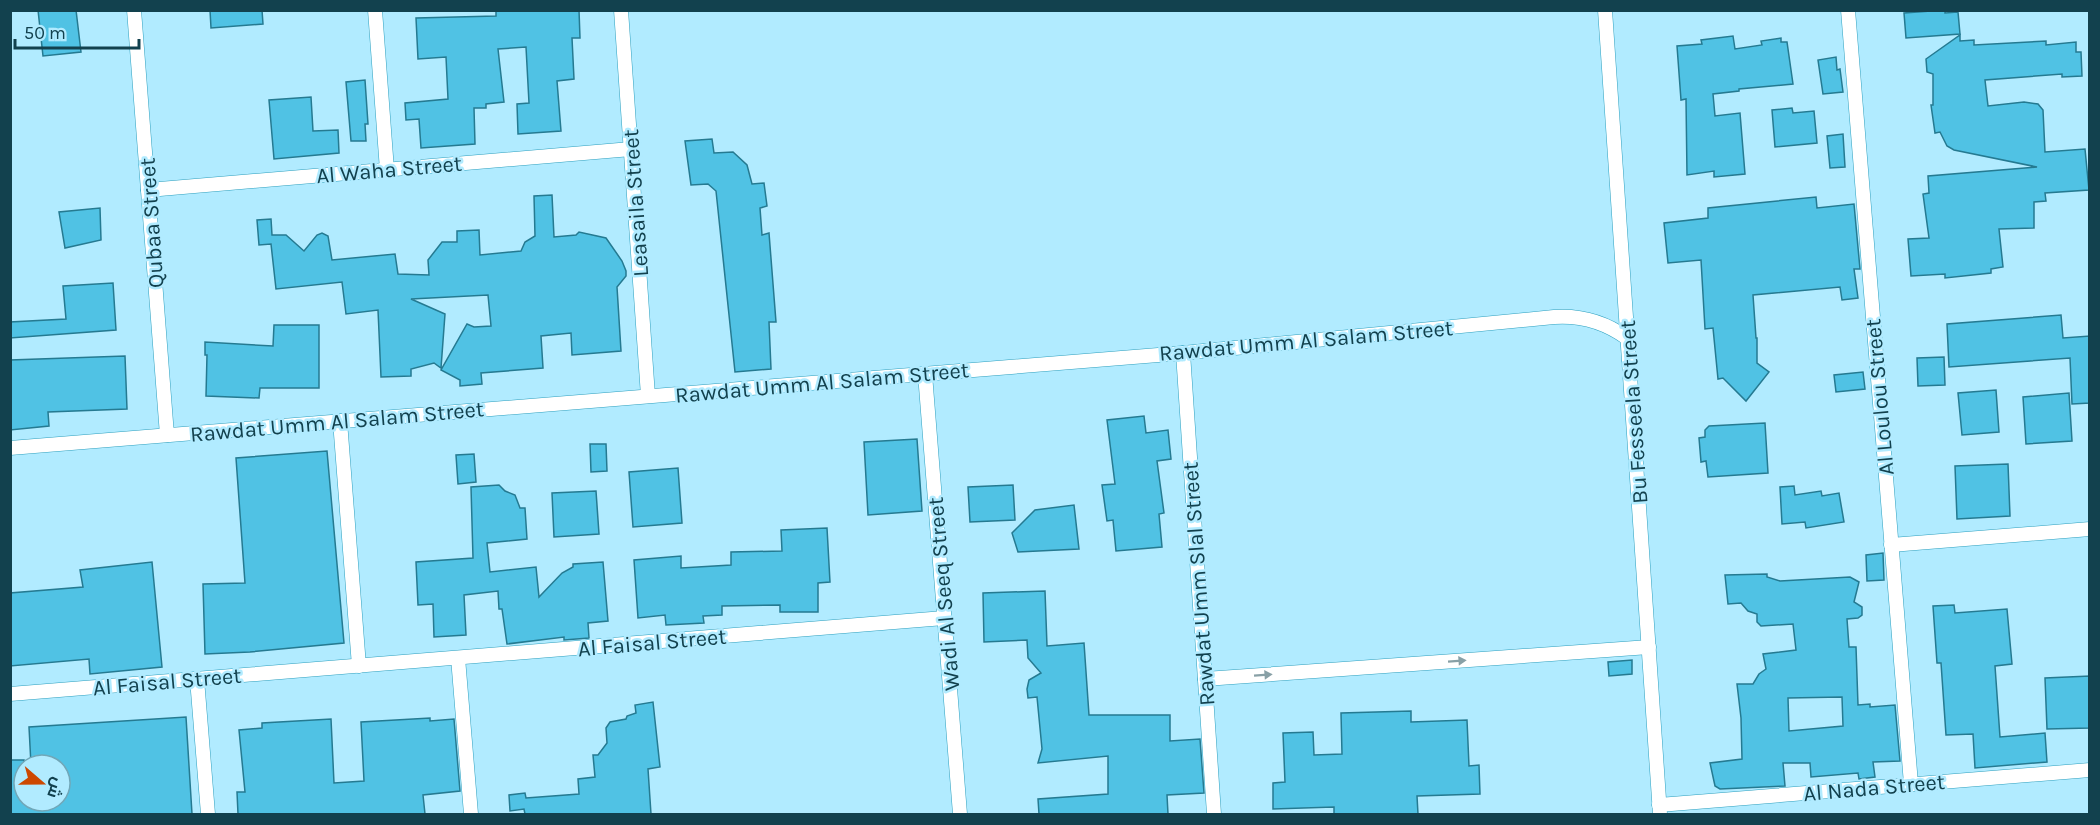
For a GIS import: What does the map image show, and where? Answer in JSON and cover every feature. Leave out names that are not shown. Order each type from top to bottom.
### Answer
[{"type":"street","name":"Qubaa Street","points":[[134,10],[167,435]]},
{"type":"street","points":[[375,10],[387,170]]},
{"type":"street","name":"Leasaila Street","points":[[621,10],[648,396]]},
{"type":"street","name":"Bu Fesseela Street","points":[[1605,10],[1660,810]]},
{"type":"street","name":"Al Loulou Street","points":[[1848,10],[1911,784]]},
{"type":"street","name":"Al Waha Street","points":[[148,190],[631,149]]},
{"type":"street","name":"Rawdat Umm Al Salam Street","points":[[10,448],[1183,353],[1567,316],[1593,320],[1617,330],[1628,338]]},
{"type":"street","name":"Rawdat Umm Slal Street","points":[[1183,353],[1214,814]]},
{"type":"street","name":"Wadi Al Seeq Street","points":[[925,374],[960,814]]},
{"type":"street","points":[[340,421],[359,666]]},
{"type":"street","points":[[1891,545],[2090,529]]},
{"type":"street","name":"Al Faisal Street","points":[[10,694],[944,618]]},
{"type":"street","points":[[1204,679],[1649,647]]},
{"type":"street","points":[[458,658],[471,814]]},
{"type":"street","points":[[197,679],[208,814]]},
{"type":"street","name":"Al Nada Street","points":[[1660,810],[1911,784],[2090,770]]},
{"type":"building","points":[[38,10],[76,10],[81,52],[43,56]]},
{"type":"building","points":[[210,10],[262,10],[263,24],[211,28]]},
{"type":"building","points":[[496,10],[579,10],[580,38],[572,38],[574,79],[557,81],[561,131],[518,134],[517,104],[529,103],[526,47],[498,49],[504,102],[486,104],[486,108],[474,108],[475,144],[421,148],[419,119],[406,120],[405,103],[448,99],[446,57],[418,59],[416,18],[496,16]]},
{"type":"building","points":[[1945,10],[1945,13],[1958,12],[1960,34],[1906,38],[1904,13]]},
{"type":"building","points":[[1960,35],[1960,41],[1974,40],[1974,45],[2046,41],[2046,45],[2076,42],[2076,52],[2081,52],[2082,76],[2062,77],[2062,74],[1985,80],[1988,106],[2024,102],[2038,104],[2043,110],[2045,152],[2085,149],[2089,190],[2045,193],[2046,201],[2034,202],[2034,228],[1999,229],[2003,267],[1991,269],[1991,273],[1945,278],[1945,274],[1911,276],[1908,239],[1929,238],[1923,194],[1929,193],[1928,176],[2037,167],[1954,150],[1947,146],[1940,132],[1935,133],[1931,105],[1933,105],[1933,74],[1927,72],[1926,59]]},
{"type":"building","points":[[1733,36],[1735,49],[1762,45],[1761,41],[1781,38],[1781,42],[1787,42],[1793,84],[1713,94],[1715,116],[1740,113],[1745,174],[1714,177],[1714,171],[1687,175],[1686,99],[1681,100],[1677,46],[1702,44],[1701,40]]},
{"type":"building","points":[[1836,57],[1843,92],[1823,94],[1818,60]]},
{"type":"building","points":[[365,80],[368,124],[365,124],[366,141],[351,141],[346,82]]},
{"type":"building","points":[[311,97],[313,131],[338,130],[339,153],[274,159],[269,100]]},
{"type":"building","points":[[1792,108],[1793,113],[1814,111],[1817,143],[1775,147],[1772,110]]},
{"type":"building","points":[[1843,134],[1845,167],[1830,168],[1827,136]]},
{"type":"building","points":[[712,139],[714,153],[733,152],[747,165],[752,184],[764,183],[767,206],[760,208],[762,235],[769,233],[776,322],[769,322],[771,369],[735,372],[716,191],[708,184],[691,185],[685,141]]},
{"type":"building","points":[[552,195],[554,237],[576,235],[579,232],[606,238],[622,261],[626,276],[617,287],[621,351],[572,355],[571,333],[541,336],[543,368],[481,373],[482,384],[460,386],[460,380],[441,370],[467,324],[474,327],[491,326],[488,295],[411,299],[445,314],[441,368],[434,363],[411,369],[411,376],[381,377],[378,310],[346,314],[342,282],[276,289],[271,244],[259,245],[257,220],[271,219],[272,235],[286,235],[304,251],[317,235],[322,233],[328,236],[332,260],[395,254],[398,274],[429,275],[428,260],[442,242],[457,242],[457,231],[479,230],[480,255],[521,251],[525,242],[535,236],[534,196]]},
{"type":"building","points":[[1816,197],[1817,208],[1854,204],[1860,269],[1854,269],[1858,298],[1842,300],[1840,287],[1753,295],[1757,363],[1769,372],[1746,401],[1723,378],[1718,379],[1713,328],[1705,329],[1701,260],[1668,263],[1664,223],[1708,218],[1708,208]]},
{"type":"building","points":[[100,208],[101,240],[65,248],[59,212]]},
{"type":"building","points":[[113,283],[116,330],[10,338],[10,322],[66,319],[63,286]]},
{"type":"building","points":[[2061,315],[2063,338],[2090,336],[2090,403],[2072,404],[2070,358],[1949,367],[1947,324]]},
{"type":"building","points":[[274,325],[319,325],[319,388],[260,388],[259,398],[206,396],[205,342],[273,346]]},
{"type":"building","points":[[125,356],[127,409],[48,412],[49,426],[10,430],[10,360]]},
{"type":"building","points":[[1944,357],[1945,385],[1918,386],[1917,358]]},
{"type":"building","points":[[1863,372],[1865,389],[1836,392],[1834,375]]},
{"type":"building","points":[[1996,390],[1999,432],[1962,435],[1958,393]]},
{"type":"building","points":[[2069,393],[2072,441],[2026,444],[2023,397]]},
{"type":"building","points":[[1144,416],[1146,433],[1168,430],[1171,459],[1157,461],[1164,513],[1159,514],[1162,547],[1116,551],[1113,520],[1107,521],[1102,485],[1115,484],[1107,420]]},
{"type":"building","points":[[1765,423],[1768,473],[1708,477],[1706,461],[1701,462],[1699,438],[1705,437],[1705,430],[1709,426]]},
{"type":"building","points":[[917,439],[922,511],[868,515],[864,442]]},
{"type":"building","points":[[590,444],[606,444],[607,471],[591,472]]},
{"type":"building","points":[[327,451],[344,643],[205,654],[203,584],[245,583],[236,458]]},
{"type":"building","points":[[474,454],[476,482],[458,484],[456,455]]},
{"type":"building","points":[[2008,464],[2010,516],[1957,519],[1955,466]]},
{"type":"building","points":[[678,468],[682,523],[633,527],[629,472]]},
{"type":"building","points":[[499,485],[505,491],[515,495],[520,508],[525,508],[527,539],[487,543],[490,572],[536,567],[539,597],[562,573],[573,567],[573,564],[603,562],[608,621],[588,623],[589,638],[564,640],[564,637],[507,644],[502,609],[499,609],[498,591],[464,595],[466,635],[434,637],[433,604],[418,605],[416,562],[473,558],[471,487]]},
{"type":"building","points":[[1013,485],[1015,520],[970,522],[968,487]]},
{"type":"building","points":[[1794,486],[1795,495],[1821,491],[1822,496],[1839,493],[1844,522],[1806,528],[1805,522],[1782,524],[1780,487]]},
{"type":"building","points":[[596,491],[599,534],[554,537],[552,493]]},
{"type":"building","points":[[1074,505],[1079,549],[1018,552],[1012,533],[1035,510]]},
{"type":"building","points":[[827,528],[830,582],[818,583],[818,612],[780,612],[780,605],[722,606],[722,615],[703,616],[704,623],[666,625],[665,615],[638,618],[634,560],[681,556],[681,568],[731,565],[731,552],[782,551],[781,530]]},
{"type":"building","points":[[1883,553],[1884,580],[1867,581],[1866,555]]},
{"type":"building","points":[[152,562],[162,667],[90,674],[89,659],[10,666],[10,593],[83,587],[80,570]]},
{"type":"building","points":[[1767,574],[1767,577],[1780,581],[1850,577],[1859,582],[1854,602],[1862,607],[1862,615],[1858,618],[1847,619],[1849,647],[1856,647],[1858,705],[1870,704],[1870,707],[1895,705],[1900,761],[1873,762],[1875,777],[1859,779],[1858,773],[1811,777],[1810,763],[1783,763],[1785,786],[1720,789],[1715,786],[1710,763],[1742,759],[1737,684],[1753,684],[1759,674],[1766,669],[1763,654],[1796,650],[1793,624],[1761,626],[1757,622],[1757,614],[1748,611],[1741,603],[1728,604],[1725,575]],"holes":[[[1842,697],[1843,726],[1789,731],[1788,698]]]},
{"type":"building","points":[[1045,591],[1047,646],[1084,643],[1089,715],[1170,715],[1170,741],[1200,739],[1204,793],[1167,795],[1168,814],[1039,814],[1038,799],[1108,794],[1108,756],[1038,763],[1042,749],[1037,697],[1028,698],[1027,689],[1029,680],[1041,673],[1028,658],[1027,640],[984,642],[983,593]]},
{"type":"building","points":[[1954,605],[1955,613],[2007,609],[2012,664],[1995,666],[2000,737],[2045,733],[2047,762],[1975,768],[1973,734],[1946,735],[1941,663],[1937,663],[1933,606]]},
{"type":"building","points":[[1632,660],[1632,674],[1609,676],[1608,662]]},
{"type":"building","points":[[2090,676],[2090,728],[2047,729],[2045,678]]},
{"type":"building","points":[[653,702],[660,767],[648,769],[651,814],[525,814],[524,809],[510,811],[509,795],[525,793],[526,798],[579,794],[578,779],[595,777],[593,755],[598,755],[607,743],[606,728],[610,722],[626,719],[627,716],[636,713],[635,705]]},
{"type":"building","points":[[1411,711],[1411,722],[1467,720],[1469,766],[1479,765],[1480,794],[1417,796],[1418,814],[1334,814],[1334,807],[1273,809],[1273,783],[1285,782],[1283,733],[1313,732],[1314,755],[1342,754],[1341,713]]},
{"type":"building","points":[[186,717],[192,814],[10,814],[10,760],[12,760],[12,813],[72,813],[72,753],[30,753],[29,727]]},
{"type":"building","points":[[430,718],[430,721],[454,719],[460,791],[423,795],[425,814],[238,814],[237,792],[245,792],[239,730],[262,728],[262,723],[331,719],[334,783],[364,781],[361,722]]}]
